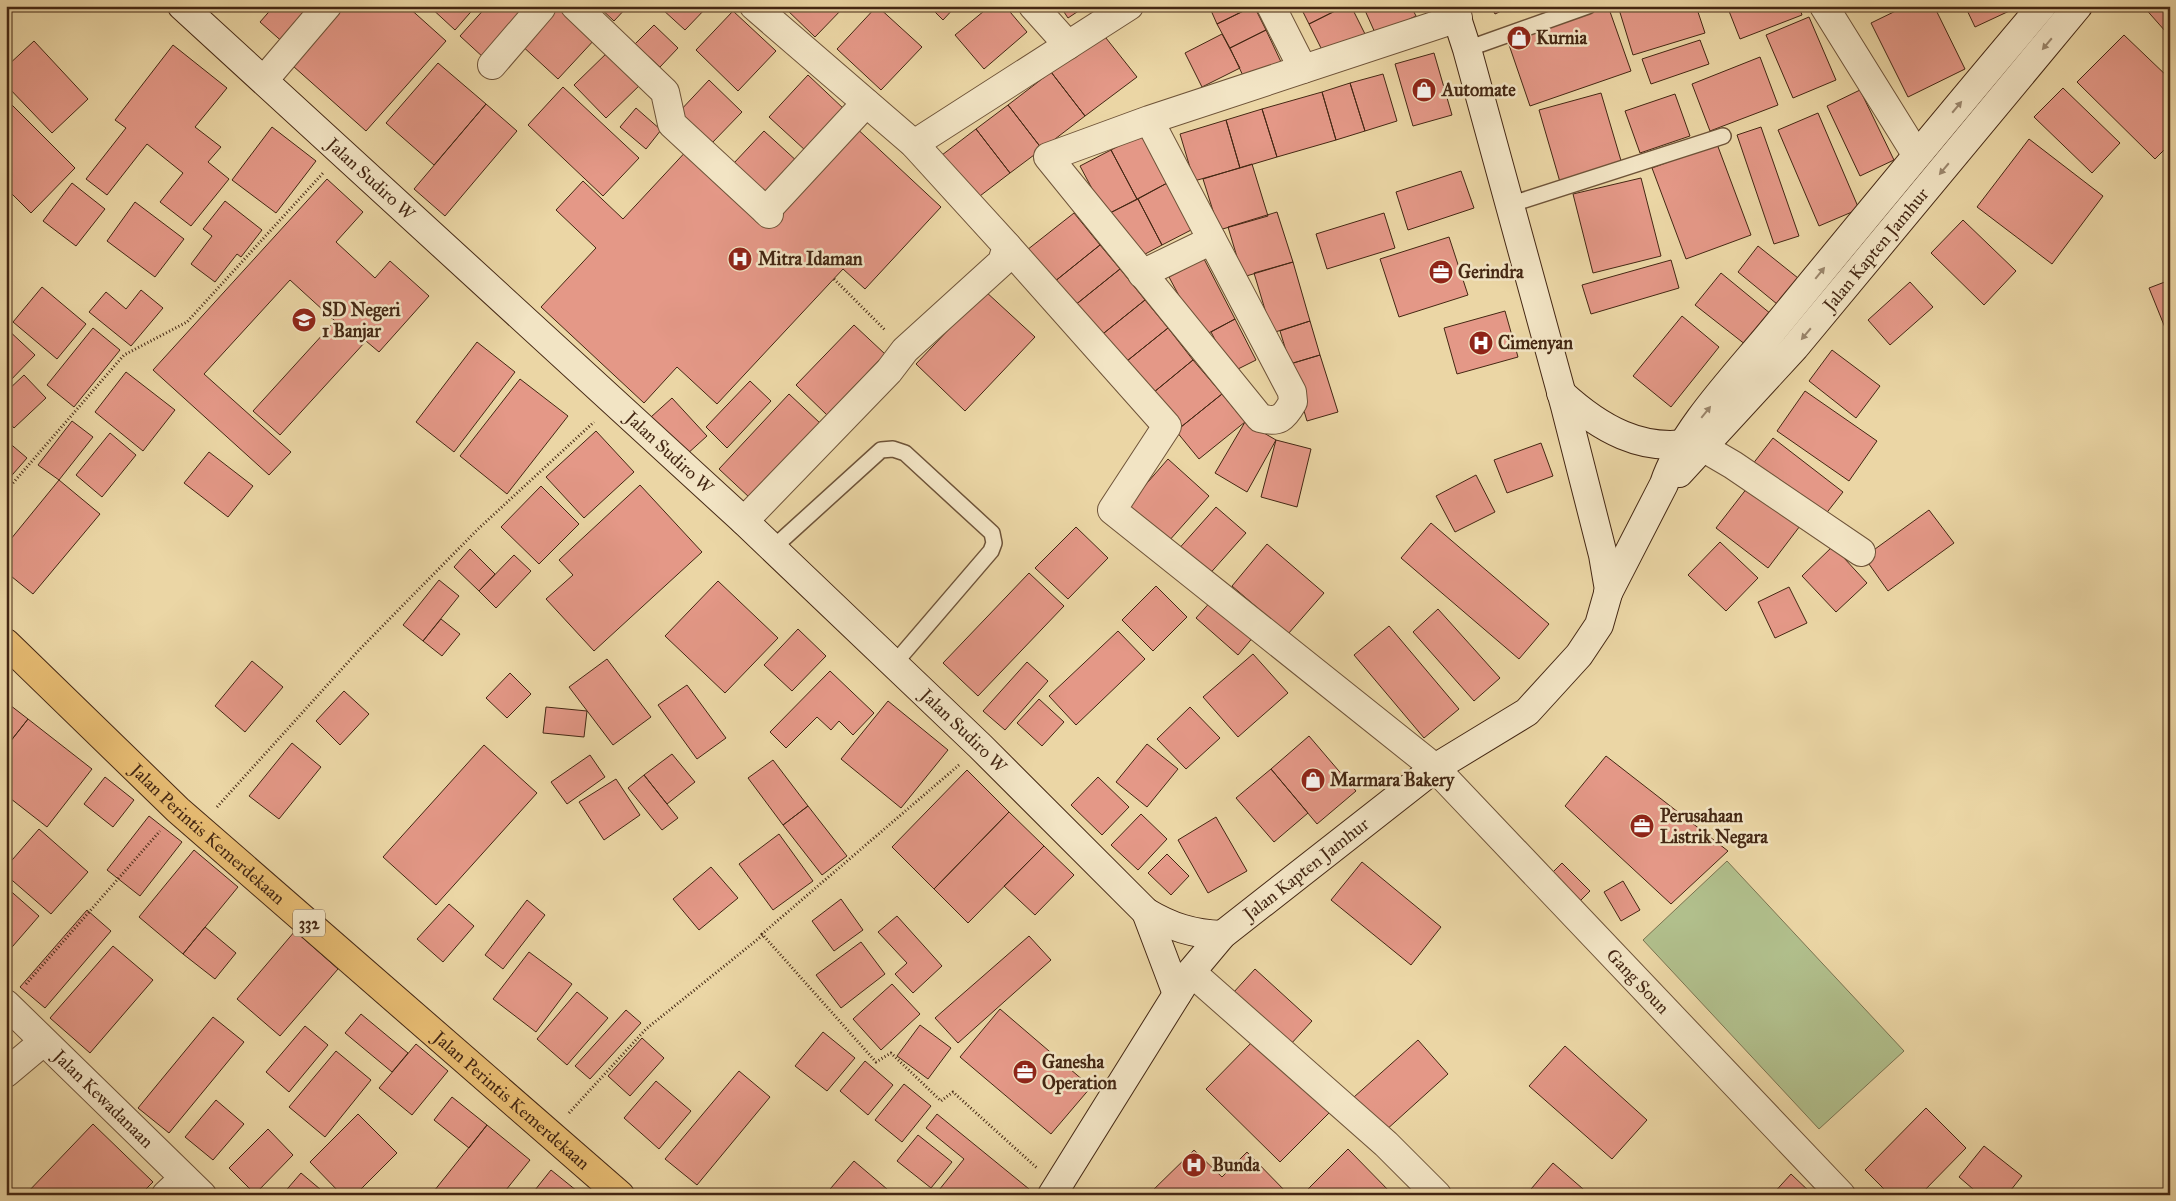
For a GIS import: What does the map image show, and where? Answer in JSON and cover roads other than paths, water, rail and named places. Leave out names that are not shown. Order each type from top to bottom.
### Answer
[{"type":"main road","name":"Jalan Perintis Kemerdekaan","points":[[6,643],[178,810],[620,1195]]},
{"type":"street","name":"Jalan Sudiro W","points":[[182,6],[341,153],[616,401],[773,548],[980,746],[1146,912]]},
{"type":"street","points":[[264,80],[327,6]]},
{"type":"street","points":[[575,6],[665,92],[672,124],[768,212],[866,103]]},
{"type":"street","points":[[744,521],[889,371],[905,350],[1002,262],[1007,246],[914,144],[754,6]]},
{"type":"street","points":[[1033,6],[1068,45]]},
{"type":"street","points":[[914,144],[1129,6]]},
{"type":"street","points":[[1271,6],[1303,69]]},
{"type":"street","points":[[1824,6],[1916,154]]},
{"type":"street","name":"Jalan Kapten Jamhur","points":[[1700,444],[1702,417],[1916,154],[2042,6]]},
{"type":"street","name":"Jalan Kapten Jamhur","points":[[1054,1190],[1177,994],[1222,935],[1435,768],[1527,712],[1580,655],[1599,624],[1608,594],[1664,484],[1680,472],[1700,444],[1802,340],[2078,6]]},
{"type":"street","points":[[492,65],[541,7]]},
{"type":"street","points":[[1149,120],[1292,392],[1293,402],[1280,418],[1272,421],[1260,418],[1048,157],[1149,120],[1303,69],[1456,12]]},
{"type":"street","name":"Jalan Kapten Jamhur","points":[[1456,12],[1561,393],[1603,555],[1608,594]]},
{"type":"street","points":[[1142,274],[1212,240]]},
{"type":"street","name":"Gang Soun","points":[[1007,246],[1167,426],[1112,510],[1435,768],[1841,1195]]},
{"type":"street","points":[[1561,393],[1588,418],[1628,438],[1656,445],[1700,444],[1734,465],[1861,552]]},
{"type":"street","points":[[1146,912],[1168,926],[1186,931],[1222,935]]},
{"type":"street","points":[[1146,912],[1177,994]]},
{"type":"street","points":[[1192,972],[1386,1144],[1437,1195]]},
{"type":"street","name":"Jalan Kewadanaan","points":[[7,1004],[184,1189]]},
{"type":"street","points":[[6,1073],[43,1042]]},
{"type":"lane","points":[[1467,49],[1588,6]]},
{"type":"lane","points":[[1509,205],[1723,136]]},
{"type":"lane","points":[[773,548],[881,450],[893,449],[905,453],[992,533],[994,543],[991,550],[894,664]]},
{"type":"place","name":"Kurnia","points":[[1519,38]]},
{"type":"place","name":"Automate","points":[[1424,90]]},
{"type":"place","name":"Mitra Idaman","points":[[740,259]]},
{"type":"place","name":"Gerindra","points":[[1441,272]]},
{"type":"place","name":"SD Negeri 1 Banjar","points":[[304,320]]},
{"type":"place","name":"Cimenyan","points":[[1481,343]]},
{"type":"place","name":"Marmara Bakery","points":[[1313,780]]},
{"type":"place","name":"Perusahaan Listrik Negara","points":[[1642,826]]},
{"type":"place","name":"Ganesha Operation","points":[[1025,1072]]},
{"type":"place","name":"Bunda","points":[[1194,1165]]}]
